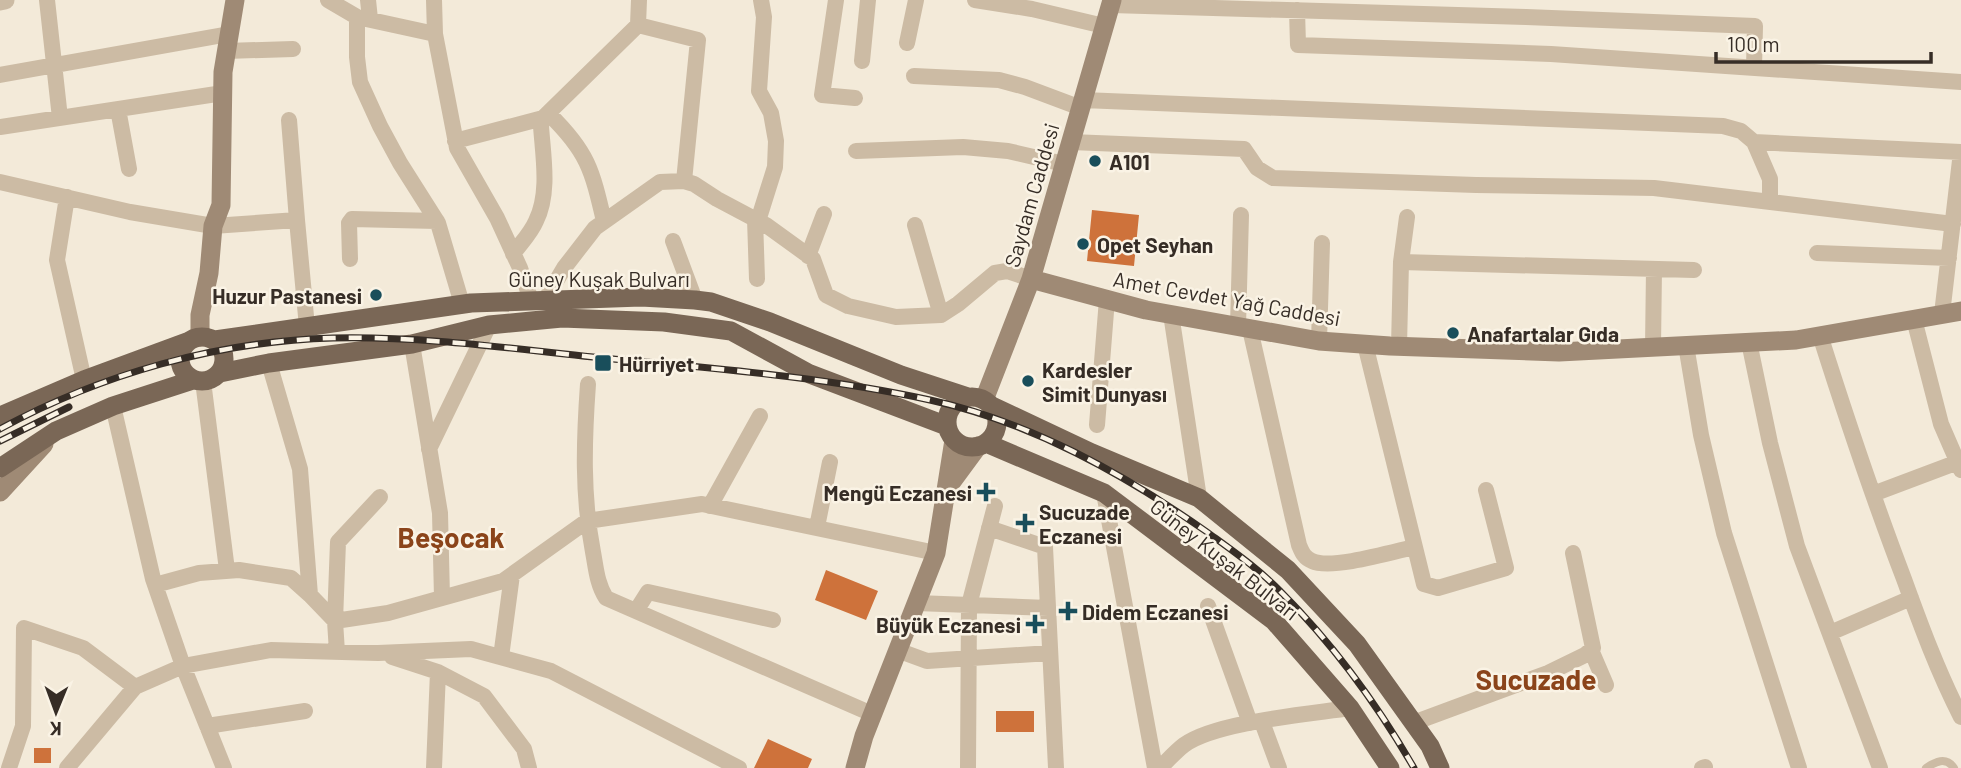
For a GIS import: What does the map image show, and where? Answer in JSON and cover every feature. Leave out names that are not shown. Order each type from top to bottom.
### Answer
[{"type":"main road","points":[[201,340],[200,315],[209,273],[213,226],[222,205],[223,93],[234,0]]},
{"type":"main road","name":"Saydam Caddesi","points":[[981,401],[1031,279],[1111,2]]},
{"type":"main road","name":"Amet Cevdet Yağ Caddesi","points":[[1031,279],[1171,314],[1319,341],[1559,352],[1796,340],[1952,313]]},
{"type":"main road","name":"Güney Kuşak Bulvarı","points":[[0,416],[85,380],[201,340],[461,304],[641,297],[711,302],[770,322],[901,375],[981,401],[1092,453],[1199,498],[1288,570],[1357,644],[1430,747],[1440,768]]},
{"type":"main road","name":"Güney Kuşak Bulvarı","points":[[0,468],[56,431],[113,406],[205,378],[269,363],[412,344],[489,325],[562,318],[664,322],[731,331],[810,374],[951,433]]},
{"type":"main road","points":[[201,340],[220,345],[225,359],[205,378],[186,375],[180,363],[182,348],[201,340]]},
{"type":"main road","points":[[855,768],[872,714],[936,553],[947,488],[951,433],[949,410],[954,404],[981,401],[995,412],[996,429],[947,488]]},
{"type":"main road","points":[[0,492],[56,431]]},
{"type":"main road","points":[[951,433],[961,445],[982,444]]},
{"type":"main road","name":"Güney Kuşak Bulvarı","points":[[982,444],[1104,494],[1274,621],[1350,708],[1390,768]]},
{"type":"street","points":[[47,0],[60,118]]},
{"type":"street","points":[[328,0],[364,18],[435,34]]},
{"type":"street","points":[[368,0],[357,57],[360,82],[400,163],[437,221],[461,304]]},
{"type":"street","points":[[434,0],[435,34],[457,148],[497,218],[538,300],[595,228],[660,182],[684,181],[694,184],[717,200],[756,220],[813,259],[826,295],[848,306],[896,317],[942,315],[995,273],[1007,271],[1031,279]]},
{"type":"street","points":[[455,141],[546,116],[638,25],[639,0]]},
{"type":"street","points":[[757,279],[756,220],[775,167],[776,141],[771,113],[759,91],[764,17],[761,0]]},
{"type":"street","points":[[836,0],[822,95],[855,98]]},
{"type":"street","points":[[862,61],[869,0]]},
{"type":"street","points":[[908,43],[916,0]]},
{"type":"street","points":[[975,0],[1032,9],[1104,26]]},
{"type":"street","points":[[1111,2],[1755,26],[1754,68]]},
{"type":"street","points":[[1297,10],[1298,45],[1551,54],[1961,82]]},
{"type":"street","points":[[638,25],[698,40],[684,181]]},
{"type":"street","points":[[0,75],[228,43],[293,48]]},
{"type":"street","points":[[914,76],[999,80],[1082,104],[1723,126],[1741,131],[1754,142],[1770,179],[1770,202]]},
{"type":"street","points":[[0,127],[223,93]]},
{"type":"street","points":[[118,109],[129,169]]},
{"type":"street","points":[[546,116],[569,133],[582,150],[593,177],[604,221]]},
{"type":"street","points":[[513,254],[536,223],[542,206],[546,116]]},
{"type":"street","points":[[289,120],[307,327]]},
{"type":"street","points":[[1071,142],[1244,149],[1257,168],[1273,178],[1654,188],[1953,224]]},
{"type":"street","points":[[1754,142],[1961,152],[1959,191],[1949,258],[1952,313]]},
{"type":"street","points":[[856,151],[975,147],[1009,151],[1065,164]]},
{"type":"street","points":[[0,182],[130,212],[213,226],[297,220]]},
{"type":"street","points":[[67,197],[57,260],[85,380]]},
{"type":"street","points":[[808,256],[824,214]]},
{"type":"street","points":[[1241,215],[1244,328],[1304,556],[1314,563],[1339,563],[1414,547]]},
{"type":"street","points":[[1399,346],[1401,262],[1407,218]]},
{"type":"street","points":[[350,259],[349,223],[352,219],[437,221]]},
{"type":"street","points":[[915,225],[942,315]]},
{"type":"street","points":[[673,241],[695,300]]},
{"type":"street","points":[[1319,341],[1322,243]]},
{"type":"street","points":[[1817,253],[1949,258]]},
{"type":"street","points":[[1401,262],[1693,270]]},
{"type":"street","points":[[1653,347],[1654,269]]},
{"type":"street","points":[[1097,425],[1107,299]]},
{"type":"street","points":[[1171,314],[1199,498]]},
{"type":"street","points":[[1872,494],[1959,466],[1941,424],[1914,319]]},
{"type":"street","points":[[429,449],[489,325]]},
{"type":"street","points":[[1820,335],[1872,494],[1942,679],[1961,717]]},
{"type":"street","points":[[1749,342],[1770,443],[1797,546],[1880,768]]},
{"type":"street","points":[[412,344],[440,513],[442,598]]},
{"type":"street","points":[[1365,344],[1424,584],[1438,588],[1506,568],[1486,490]]},
{"type":"street","points":[[1686,345],[1701,436],[1724,533],[1799,768]]},
{"type":"street","points":[[269,363],[300,469],[310,595]]},
{"type":"street","points":[[205,378],[227,570]]},
{"type":"street","points":[[588,384],[583,452],[587,521],[599,587],[606,598],[872,714]]},
{"type":"street","points":[[113,406],[155,584],[183,666],[224,768]]},
{"type":"street","points":[[710,506],[760,416]]},
{"type":"street","points":[[817,527],[830,462]]},
{"type":"street","points":[[1104,494],[1155,768]]},
{"type":"street","points":[[337,652],[335,621],[338,542],[380,497]]},
{"type":"street","points":[[335,621],[388,613],[503,581],[587,521],[702,504],[936,553]]},
{"type":"street","points":[[968,768],[969,605],[995,506]]},
{"type":"street","points":[[989,528],[1045,547],[1056,768]]},
{"type":"street","points":[[1413,723],[1548,673],[1585,655],[1593,648],[1573,553]]},
{"type":"street","points":[[155,584],[199,573],[239,569],[291,578],[335,621]]},
{"type":"street","points":[[501,657],[512,575]]},
{"type":"street","points":[[636,611],[648,592],[773,620]]},
{"type":"street","points":[[1830,633],[1911,598]]},
{"type":"street","points":[[916,603],[1048,608]]},
{"type":"street","points":[[1208,606],[1256,722],[1279,768]]},
{"type":"street","points":[[9,768],[23,726],[24,628],[83,648],[135,687]]},
{"type":"street","points":[[67,768],[135,687],[183,666],[271,650],[379,653],[471,649],[551,671],[739,768]]},
{"type":"street","points":[[897,650],[927,661],[1050,653]]},
{"type":"street","points":[[1591,650],[1606,685]]},
{"type":"street","points":[[379,653],[438,671],[484,696],[524,749],[529,768]]},
{"type":"street","points":[[433,768],[438,671]]},
{"type":"street","points":[[1160,768],[1185,744],[1213,732],[1256,722],[1350,708]]},
{"type":"street","points":[[207,726],[305,711]]},
{"type":"lane","points":[[1926,768],[1935,762],[1944,761],[1954,768]]},
{"type":"building","points":[[1092,210],[1139,215],[1134,266],[1087,261]]},
{"type":"building","points":[[826,570],[878,591],[866,620],[815,600]]},
{"type":"building","points":[[996,711],[1034,711],[1034,732],[996,732]]},
{"type":"building","points":[[768,739],[812,759],[808,768],[754,768]]},
{"type":"building","points":[[34,748],[51,748],[51,763],[34,763]]},
{"type":"railway","points":[[0,429],[78,392],[161,364],[247,346],[333,338],[431,341],[720,369],[847,385],[930,400],[1004,422],[1075,452],[1143,490],[1236,553],[1281,592],[1336,654],[1385,721],[1414,768]]},
{"type":"railway","points":[[0,441],[69,407]]},
{"type":"place","name":"A101","points":[[1095,161]]},
{"type":"place","name":"Opet Seyhan","points":[[1083,244]]},
{"type":"place","name":"Huzur Pastanesi","points":[[376,295]]},
{"type":"place","name":"Anafartalar Gıda","points":[[1453,333]]},
{"type":"place","name":"Hürriyet","points":[[603,363]]},
{"type":"place","name":"Kardesler Simit Dunyası","points":[[1028,381]]},
{"type":"place","name":"Mengü Eczanesi","points":[[986,492]]},
{"type":"place","name":"Sucuzade Eczanesi","points":[[1025,523]]},
{"type":"place","name":"Didem Eczanesi","points":[[1068,611]]},
{"type":"place","name":"Büyük Eczanesi","points":[[1035,624]]},
{"type":"district","name":"Beşocak","points":[[451,537]]},
{"type":"district","name":"Sucuzade","points":[[1536,679]]}]
